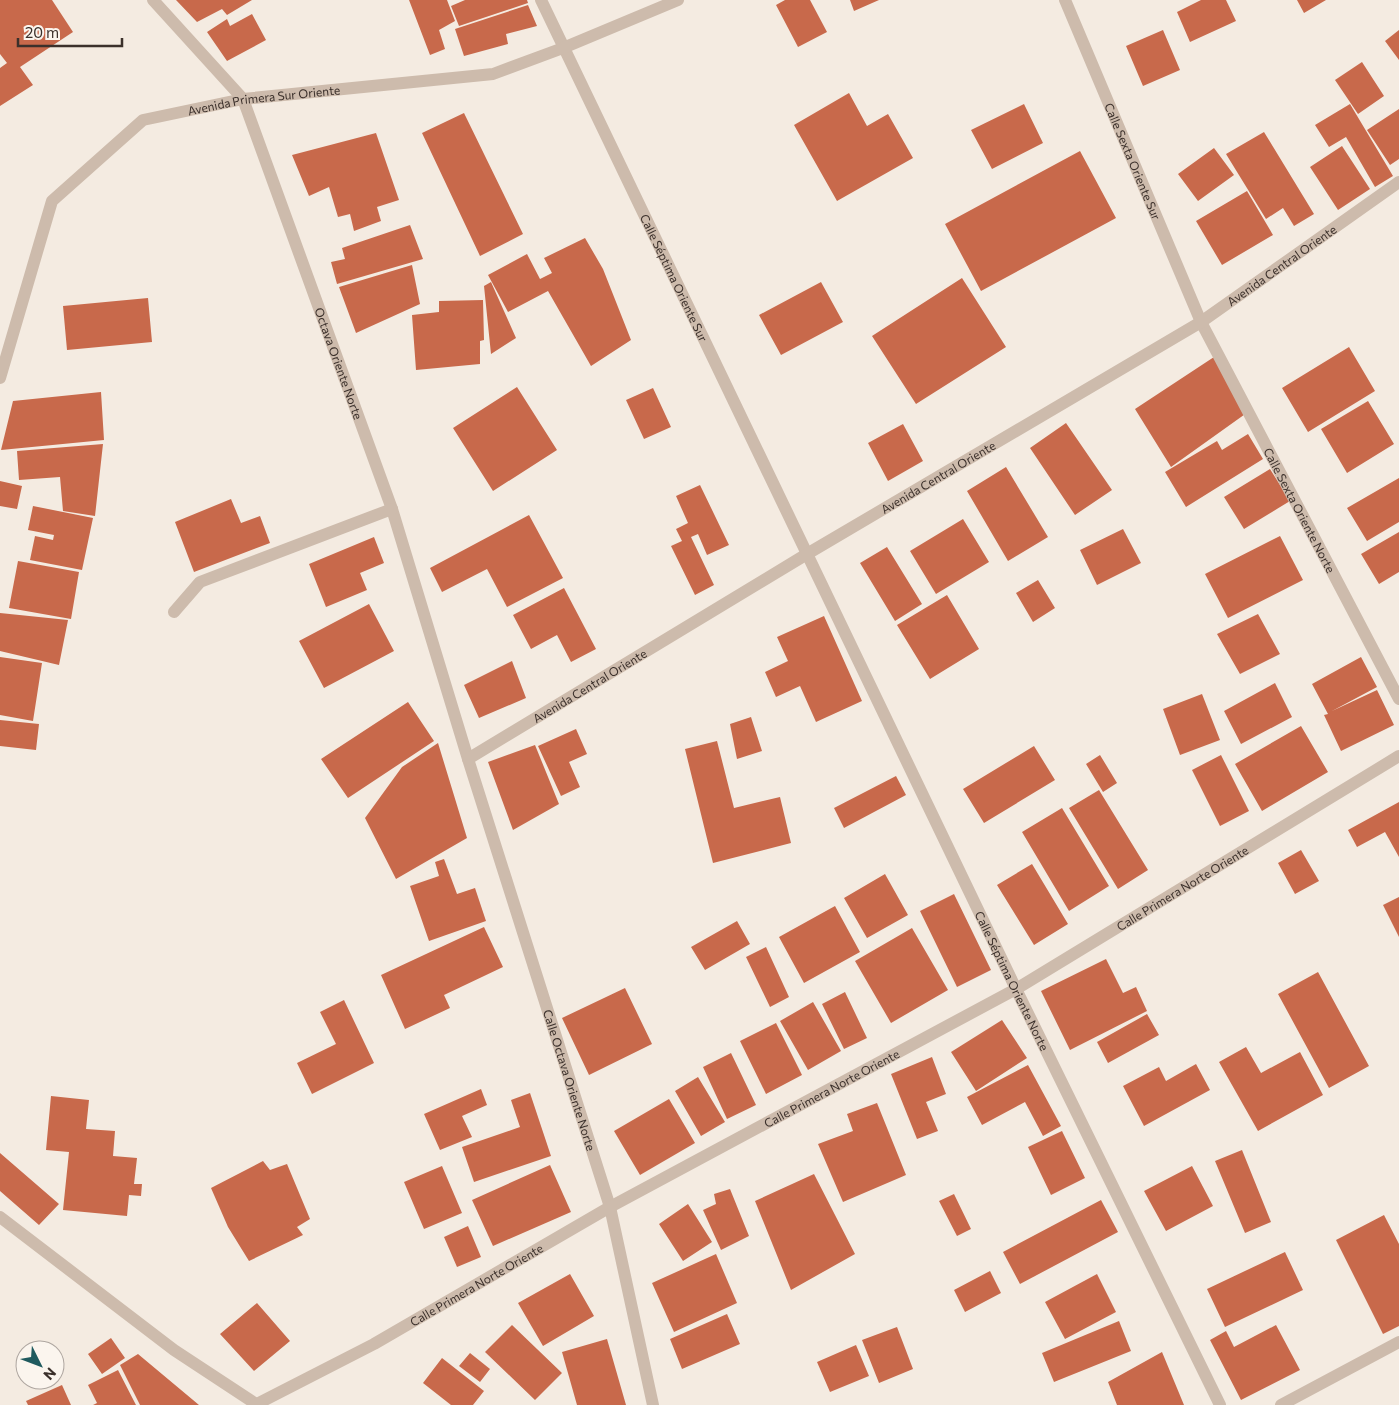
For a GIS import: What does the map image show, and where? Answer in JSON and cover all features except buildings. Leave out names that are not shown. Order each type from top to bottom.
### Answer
[{"type":"street","name":"Octava Oriente Norte","points":[[153,0],[243,98],[392,509],[468,759]]},
{"type":"street","name":"Calle Séptima Oriente Sur","points":[[541,0],[807,554]]},
{"type":"street","name":"Avenida Primera Sur Oriente","points":[[0,378],[52,201],[142,120],[243,98],[493,74],[563,48],[678,0]]},
{"type":"street","name":"Calle Sexta Oriente Sur","points":[[1065,0],[1201,322]]},
{"type":"street","name":"Avenida Central Oriente","points":[[468,759],[807,554],[1201,322],[1399,182]]},
{"type":"street","name":"Calle Sexta Oriente Norte","points":[[1201,322],[1399,699]]},
{"type":"street","points":[[174,612],[200,582],[392,509]]},
{"type":"street","name":"Calle Séptima Oriente Norte","points":[[807,554],[1016,989],[1220,1405]]},
{"type":"street","name":"Calle Primera Norte Oriente","points":[[256,1405],[374,1344],[610,1207],[1016,989],[1399,756]]},
{"type":"street","name":"Calle Octava Oriente Norte","points":[[468,759],[610,1207],[653,1405]]},
{"type":"street","points":[[0,1217],[174,1350],[256,1405]]},
{"type":"street","points":[[1281,1405],[1399,1342]]}]
